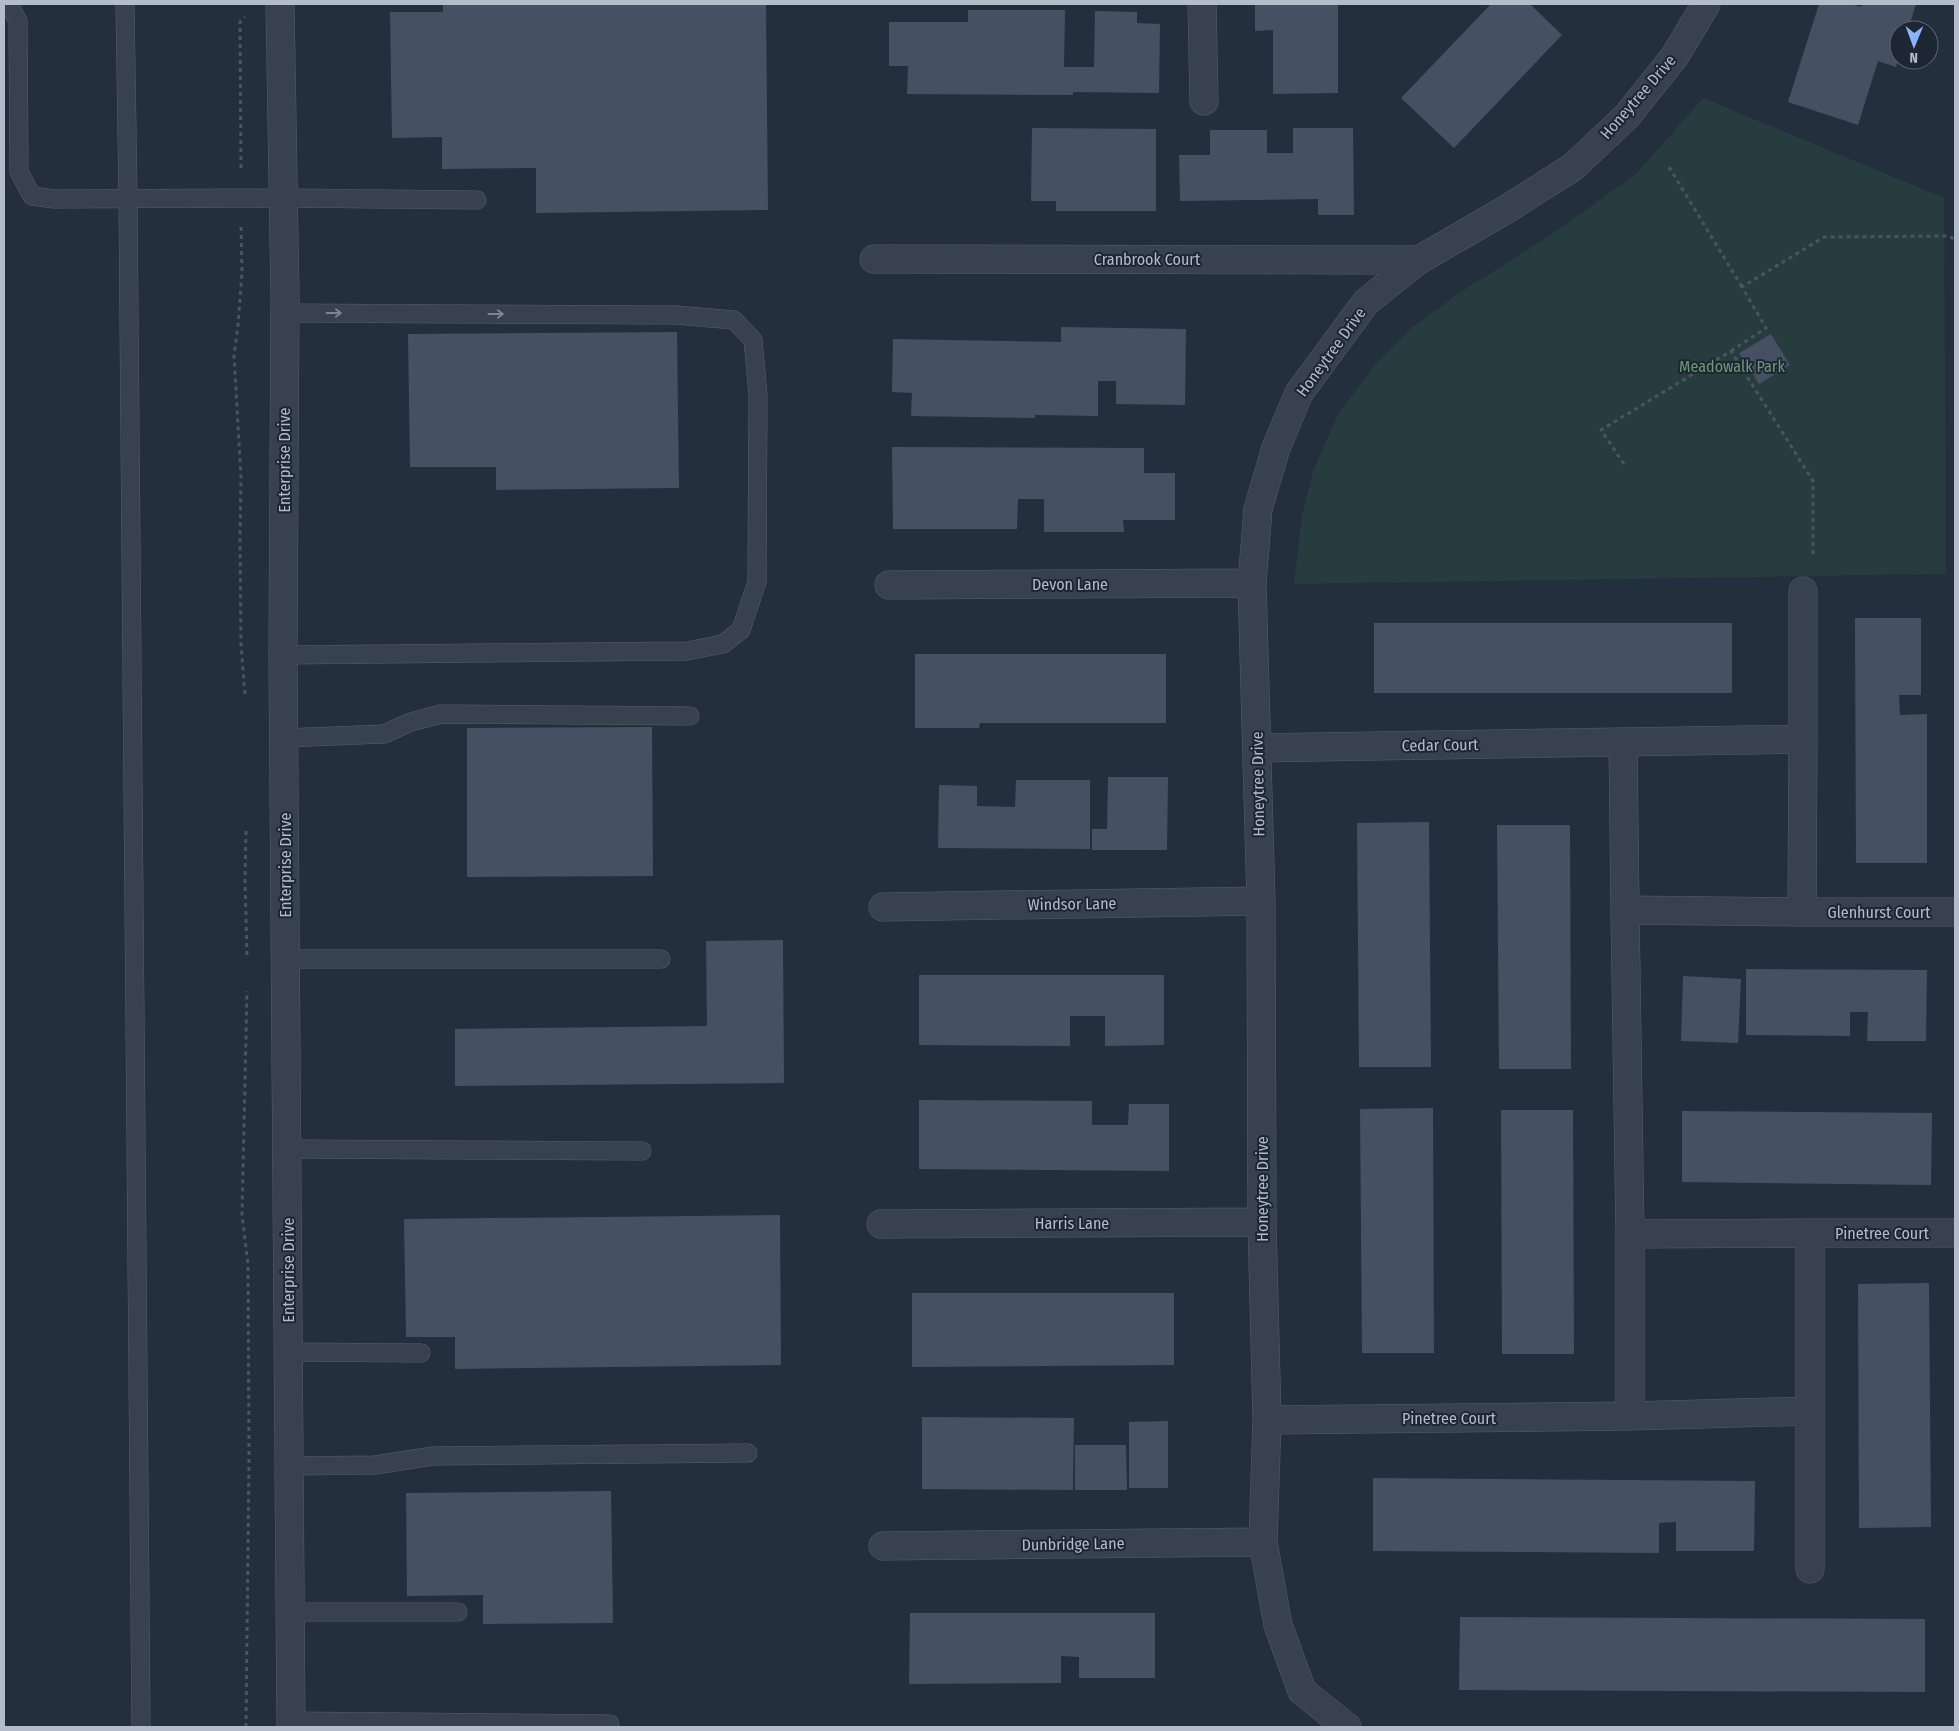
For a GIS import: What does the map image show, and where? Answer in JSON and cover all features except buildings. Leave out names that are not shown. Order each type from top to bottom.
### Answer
[{"type":"street","name":"Enterprise Drive","points":[[280,4],[285,313],[283,655],[291,1724]]},
{"type":"street","points":[[1202,4],[1204,101]]},
{"type":"street","name":"Honeytree Drive","points":[[1347,1727],[1302,1691],[1278,1625],[1263,1542],[1267,1420],[1262,1222],[1261,901],[1252,583],[1258,509],[1276,448],[1299,392],[1366,302],[1419,260],[1507,209],[1573,167],[1627,116],[1675,56],[1706,4]]},
{"type":"street","name":"Cranbrook Court","points":[[874,259],[1419,260]]},
{"type":"street","name":"Devon Lane","points":[[888,584],[1252,583]]},
{"type":"street","points":[[1625,910],[1802,912],[1803,591]]},
{"type":"street","name":"Cedar Court","points":[[1258,748],[1803,739]]},
{"type":"street","points":[[1623,742],[1630,1234],[1630,1416]]},
{"type":"street","name":"Windsor Lane","points":[[883,907],[1261,901]]},
{"type":"street","name":"Glenhurst Court","points":[[1802,912],[1955,912]]},
{"type":"street","name":"Harris Lane","points":[[882,1224],[1262,1222]]},
{"type":"street","points":[[1810,1233],[1810,1568]]},
{"type":"street","name":"Pinetree Court","points":[[1630,1234],[1955,1233]]},
{"type":"street","name":"Pinetree Court","points":[[1267,1420],[1630,1416],[1810,1411]]},
{"type":"street","name":"Dunbridge Lane","points":[[883,1546],[1263,1542]]},
{"type":"lane","points":[[4,4],[12,10],[18,21],[19,172],[32,196],[54,200],[241,198],[477,200]]},
{"type":"lane","points":[[125,4],[141,1727]]},
{"type":"lane","points":[[283,655],[687,652],[724,644],[742,630],[756,582],[758,395],[753,340],[734,320],[675,315],[285,313]]},
{"type":"lane","points":[[284,738],[384,734],[411,722],[441,714],[690,716]]},
{"type":"lane","points":[[286,959],[661,958]]},
{"type":"lane","points":[[287,1149],[642,1150]]},
{"type":"lane","points":[[288,1352],[421,1353]]},
{"type":"lane","points":[[289,1466],[375,1465],[434,1456],[748,1453]]},
{"type":"lane","points":[[290,1612],[458,1612]]},
{"type":"lane","points":[[291,1724],[610,1724]]},
{"type":"path","points":[[246,696],[241,634],[241,477],[234,356],[242,273],[240,22],[248,13]]},
{"type":"path","points":[[1624,464],[1601,430],[1766,328],[1669,167]]},
{"type":"path","points":[[1742,287],[1824,237],[1950,236],[1955,241]]},
{"type":"path","points":[[1731,351],[1813,481],[1812,582],[1803,591]]},
{"type":"path","points":[[246,830],[247,958]]},
{"type":"path","points":[[246,1727],[249,1457],[248,1264],[242,1215],[248,987]]},
{"type":"green space","name":"Meadowalk Park","points":[[1703,98],[1944,198],[1946,574],[1294,584],[1302,515],[1314,468],[1339,413],[1373,367],[1409,330],[1458,294],[1552,234],[1636,174]]}]
